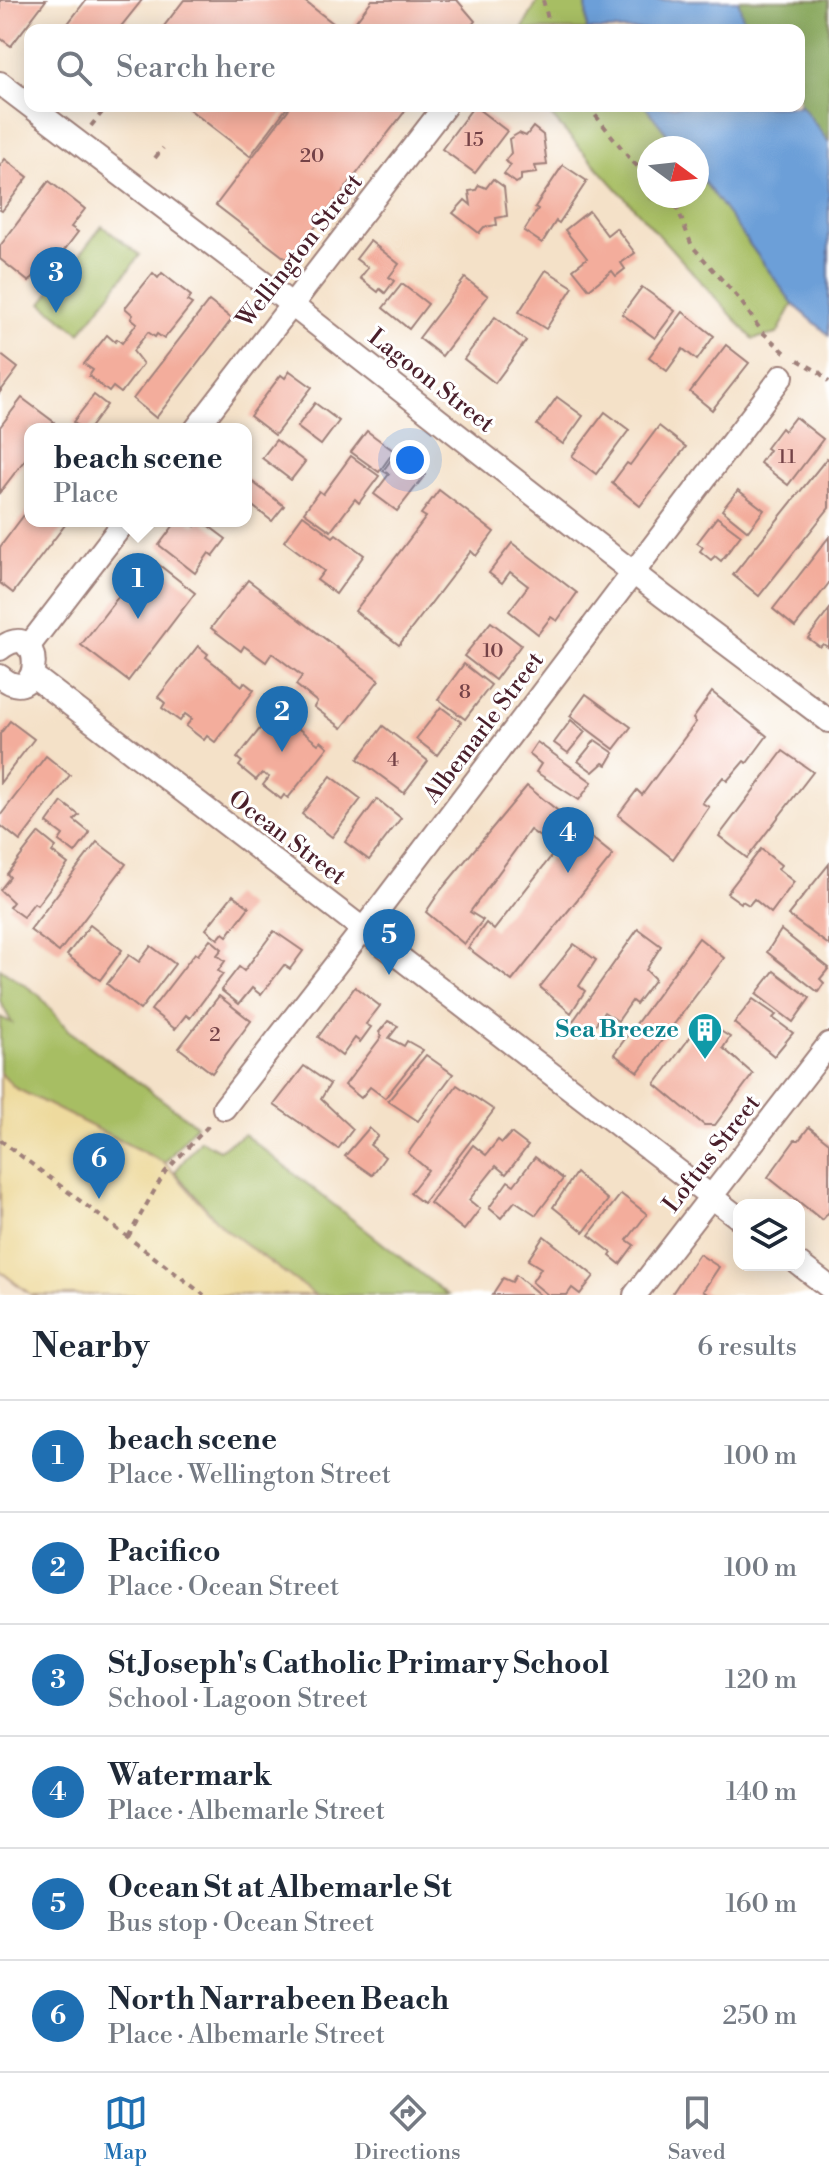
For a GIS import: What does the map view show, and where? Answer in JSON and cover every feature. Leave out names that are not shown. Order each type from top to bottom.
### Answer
[{"type":"street","name":"Lagoon Street","points":[[0,83],[24,101]]},
{"type":"street","name":"Lagoon Street","points":[[38,112],[829,721]]},
{"type":"street","name":"Wellington Street","points":[[201,423],[440,112]]},
{"type":"street","name":"Albemarle Street","points":[[224,1108],[635,573],[785,365]]},
{"type":"street","points":[[28,647],[120,527]]},
{"type":"street","points":[[0,649],[10,643],[23,644],[35,657],[32,675],[21,683],[1,679]]},
{"type":"street","name":"Ocean Street","points":[[32,675],[733,1213]]},
{"type":"street","name":"Loftus Street","points":[[635,1295],[829,1044]]},
{"type":"street","points":[[805,1269],[829,1287]]},
{"type":"path","points":[[543,0],[549,24]]},
{"type":"path","points":[[593,112],[637,166]]},
{"type":"path","points":[[155,158],[163,148]]},
{"type":"path","points":[[677,208],[692,246],[740,300],[785,365]]},
{"type":"path","points":[[128,1238],[165,1172],[224,1108]]},
{"type":"path","points":[[0,1140],[204,1295]]},
{"type":"green space","points":[[538,0],[586,0],[587,24],[525,24]]},
{"type":"green space","points":[[738,0],[829,0],[829,143],[805,110],[805,24],[744,24]]},
{"type":"green space","points":[[547,112],[650,112],[669,136],[637,136],[637,208],[709,208],[709,188],[793,304],[777,334],[753,339]]},
{"type":"green space","points":[[102,226],[140,255],[80,333],[42,303]]},
{"type":"green space","points":[[0,968],[39,995],[68,1030],[196,1125],[165,1163],[15,1088],[0,1073],[0,1017],[12,1023],[0,1001]]},
{"type":"green space","points":[[244,1134],[448,1295],[315,1295],[222,1227],[175,1172],[200,1140],[219,1150]]},
{"type":"sand","points":[[0,1073],[15,1088],[165,1163],[222,1227],[315,1295],[31,1295],[0,1271]]},
{"type":"water","points":[[586,0],[738,0],[744,24],[587,24]]},
{"type":"water","points":[[805,110],[829,143],[829,335],[793,304],[709,188],[709,136],[669,136],[650,112]]},
{"type":"building","points":[[0,0],[46,0],[28,24],[24,24],[24,29],[11,46],[0,38]]},
{"type":"building","points":[[86,0],[142,0],[123,24],[68,24]]},
{"type":"building","points":[[184,0],[303,0],[334,24],[166,24]]},
{"type":"building","points":[[372,0],[457,0],[475,21],[473,24],[354,24]]},
{"type":"building","points":[[193,112],[283,112],[250,156]]},
{"type":"building","points":[[286,112],[404,112],[289,261],[216,205]]},
{"type":"building","points":[[470,112],[482,112],[507,131],[475,173],[442,149]]},
{"type":"building","points":[[533,127],[543,135],[547,165],[535,166],[537,173],[521,175],[521,180],[516,183],[504,174],[511,165],[505,161],[511,153],[509,139],[519,133],[526,136]]},
{"type":"building","points":[[5,159],[28,177],[2,211],[0,166]]},
{"type":"building","points":[[563,165],[587,181],[542,243],[524,231],[538,209],[535,207]]},
{"type":"building","points":[[493,179],[504,187],[507,216],[496,218],[497,225],[484,227],[479,233],[453,213],[465,200],[471,205],[469,191],[476,190],[479,185],[486,188]]},
{"type":"building","points":[[49,181],[85,209],[71,227],[78,232],[44,277],[37,272],[29,282],[0,259],[0,246]]},
{"type":"building","points":[[589,211],[607,235],[616,228],[635,253],[621,263],[625,269],[616,276],[612,271],[589,289],[573,269],[587,258],[565,230]]},
{"type":"building","points":[[370,241],[399,264],[389,277],[394,281],[385,293],[380,289],[378,292],[360,278],[368,268],[356,259]]},
{"type":"building","points":[[546,270],[573,287],[546,329],[519,312]]},
{"type":"building","points":[[153,273],[158,278],[162,273],[191,296],[187,301],[192,304],[164,339],[148,332],[133,351],[143,364],[121,393],[113,387],[109,392],[89,376],[93,370],[84,364],[107,335],[115,342],[117,339],[122,343],[137,323],[125,308]]},
{"type":"building","points":[[465,278],[488,296],[442,356],[419,338]]},
{"type":"building","points":[[402,284],[428,304],[409,329],[383,308]]},
{"type":"building","points":[[642,287],[675,311],[655,338],[622,314]]},
{"type":"building","points":[[209,301],[232,319],[156,418],[133,399]]},
{"type":"building","points":[[683,312],[714,336],[697,360],[683,349],[667,371],[649,357]]},
{"type":"building","points":[[495,317],[526,341],[495,383],[464,359]]},
{"type":"building","points":[[726,345],[749,363],[712,410],[690,392]]},
{"type":"building","points":[[0,354],[18,368],[0,392]]},
{"type":"building","points":[[290,371],[312,387],[275,435],[250,416],[281,375],[285,378]]},
{"type":"building","points":[[94,395],[107,405],[94,423],[73,422]]},
{"type":"building","points":[[557,397],[583,416],[563,444],[537,425]]},
{"type":"building","points":[[22,398],[54,422],[24,423],[24,461],[0,492],[0,427]]},
{"type":"building","points":[[315,403],[339,421],[321,445],[297,427]]},
{"type":"building","points":[[605,412],[629,430],[596,474],[572,456]]},
{"type":"building","points":[[795,417],[823,439],[788,485],[760,463],[769,450],[766,448],[781,428],[784,431]]},
{"type":"building","points":[[659,426],[686,447],[640,506],[612,483],[627,463],[630,465]]},
{"type":"building","points":[[367,431],[394,451],[379,472],[351,452]]},
{"type":"building","points":[[276,440],[305,462],[291,480],[262,458]]},
{"type":"building","points":[[396,453],[425,475],[397,511],[374,494],[389,474],[383,471]]},
{"type":"building","points":[[351,456],[379,476],[359,503],[355,499],[331,531],[304,512],[319,491],[323,494]]},
{"type":"building","points":[[827,458],[829,508],[759,596],[733,575]]},
{"type":"building","points":[[252,482],[284,506],[272,521],[252,506]]},
{"type":"building","points":[[439,490],[494,532],[476,556],[471,551],[399,645],[355,611],[426,517],[421,514]]},
{"type":"building","points":[[738,490],[764,510],[748,531],[722,510]]},
{"type":"building","points":[[24,515],[24,527],[63,527],[13,593],[0,583],[0,547]]},
{"type":"building","points":[[303,515],[364,555],[336,594],[317,580],[324,571],[284,541]]},
{"type":"building","points":[[717,517],[741,535],[721,561],[715,556],[711,560],[700,551],[703,547],[697,543]]},
{"type":"building","points":[[172,527],[210,527],[226,539],[213,556],[209,553],[195,573],[159,545]]},
{"type":"building","points":[[829,537],[829,583],[795,627],[773,609]]},
{"type":"building","points":[[512,543],[577,593],[557,621],[551,617],[538,634],[509,611],[528,586],[510,572],[502,583],[489,573]]},
{"type":"building","points":[[149,557],[195,593],[128,681],[81,645]]},
{"type":"building","points":[[248,580],[379,680],[342,728],[314,707],[317,702],[296,685],[302,676],[272,653],[266,662],[244,646],[241,651],[211,628]]},
{"type":"building","points":[[829,610],[829,648],[823,644],[820,647],[808,638]]},
{"type":"building","points":[[491,622],[521,645],[495,680],[464,656]]},
{"type":"building","points":[[198,646],[208,654],[206,657],[242,686],[244,682],[254,690],[215,742],[207,736],[204,740],[186,726],[192,719],[185,714],[180,721],[162,708],[165,703],[158,697]]},
{"type":"building","points":[[464,664],[491,685],[465,719],[438,699]]},
{"type":"building","points":[[712,692],[767,736],[747,763],[744,761],[727,781],[723,777],[702,803],[709,807],[673,859],[618,815],[637,790],[642,795],[696,722],[693,719]]},
{"type":"building","points":[[586,694],[631,727],[614,749],[570,716]]},
{"type":"building","points":[[277,707],[287,715],[285,718],[318,744],[321,741],[328,747],[288,798],[284,795],[281,799],[263,785],[269,777],[262,773],[256,780],[239,766],[242,762],[237,758]]},
{"type":"building","points":[[441,707],[461,722],[437,755],[416,739]]},
{"type":"building","points":[[571,720],[585,732],[568,753],[554,743]]},
{"type":"building","points":[[10,721],[34,739],[0,783],[0,734]]},
{"type":"building","points":[[383,726],[428,761],[404,793],[358,759]]},
{"type":"building","points":[[595,740],[614,753],[607,765],[603,763],[593,772],[578,761]]},
{"type":"building","points":[[537,742],[592,782],[579,800],[536,772],[541,764],[529,754]]},
{"type":"building","points":[[783,751],[813,772],[747,858],[719,836]]},
{"type":"building","points":[[46,756],[70,775],[20,841],[0,825],[0,816]]},
{"type":"building","points":[[331,776],[361,799],[332,837],[302,814]]},
{"type":"building","points":[[527,786],[613,855],[512,981],[468,948],[486,923],[494,930],[557,849],[530,830],[470,912],[483,920],[464,944],[426,912]]},
{"type":"building","points":[[377,799],[401,818],[369,860],[345,842]]},
{"type":"building","points":[[62,802],[79,815],[74,820],[90,833],[75,853],[59,841],[63,835],[47,823]]},
{"type":"building","points":[[39,833],[56,847],[52,852],[68,864],[37,905],[34,903],[23,917],[9,907],[13,902],[0,890],[10,877],[7,874]]},
{"type":"building","points":[[97,842],[126,864],[59,952],[30,930]]},
{"type":"building","points":[[761,849],[781,865],[778,869],[794,882],[771,913],[754,899],[749,905],[727,893]]},
{"type":"building","points":[[829,864],[829,945],[788,915]]},
{"type":"building","points":[[233,895],[249,907],[227,936],[223,933],[218,939],[206,929]]},
{"type":"building","points":[[90,925],[122,950],[100,980],[67,955]]},
{"type":"building","points":[[638,929],[661,946],[646,970],[655,979],[636,1004],[632,1001],[618,1021],[604,1012],[585,1033],[571,1024]]},
{"type":"building","points":[[781,930],[829,968],[820,979],[824,983],[818,992],[767,952]]},
{"type":"building","points":[[274,931],[303,951],[290,969],[284,965],[261,995],[252,988],[239,1004],[221,990],[239,967],[244,971]]},
{"type":"building","points":[[699,938],[724,958],[638,1072],[614,1054]]},
{"type":"building","points":[[210,939],[222,949],[217,955],[225,961],[218,971],[223,974],[190,1018],[186,1015],[175,1029],[151,1010],[195,953],[198,955]]},
{"type":"building","points":[[574,944],[596,960],[579,986],[585,991],[571,1013],[540,987]]},
{"type":"building","points":[[151,946],[175,964],[140,1010],[107,984],[129,955],[139,962]]},
{"type":"building","points":[[774,971],[810,998],[793,1022],[756,994]]},
{"type":"building","points":[[355,987],[380,1006],[366,1024],[371,1027],[360,1042],[355,1038],[342,1056],[318,1037]]},
{"type":"building","points":[[219,996],[251,1021],[212,1073],[179,1048]]},
{"type":"building","points":[[753,999],[776,1015],[773,1018],[793,1033],[774,1056],[734,1023]]},
{"type":"building","name":"Sea Breeze","points":[[703,1020],[730,1037],[723,1048],[753,1074],[715,1125],[704,1125],[655,1084]]},
{"type":"building","points":[[388,1021],[398,1026],[389,1038],[404,1046],[407,1041],[423,1050],[385,1098],[370,1087],[361,1098],[345,1085],[382,1036],[379,1032]]},
{"type":"building","points":[[426,1055],[453,1074],[418,1121],[388,1101]]},
{"type":"building","points":[[304,1066],[330,1084],[321,1099],[353,1129],[338,1149],[274,1105]]},
{"type":"building","points":[[457,1085],[494,1110],[423,1203],[410,1193],[428,1170],[408,1153]]},
{"type":"building","points":[[809,1127],[829,1143],[829,1212],[822,1220],[805,1206],[805,1199],[796,1199],[768,1177],[795,1140],[799,1140]]},
{"type":"building","points":[[369,1128],[378,1136],[370,1145],[385,1157],[372,1175],[345,1156]]},
{"type":"building","points":[[511,1133],[528,1146],[506,1174],[496,1166],[469,1200],[480,1209],[464,1230],[430,1203],[473,1145],[486,1155],[498,1140],[502,1143]]},
{"type":"building","points":[[535,1157],[563,1179],[536,1215],[515,1201],[501,1218],[489,1208],[508,1181],[514,1185]]},
{"type":"building","points":[[576,1173],[608,1200],[584,1232],[553,1207]]},
{"type":"building","points":[[621,1194],[647,1214],[627,1240],[634,1245],[620,1264],[610,1256],[612,1253],[589,1235]]},
{"type":"building","points":[[544,1236],[594,1276],[580,1294],[572,1288],[567,1295],[548,1295],[532,1282],[541,1268],[528,1260]]},
{"type":"building","points":[[699,1254],[719,1267],[703,1291],[709,1295],[671,1295]]},
{"type":"building","points":[[516,1275],[540,1295],[492,1295],[503,1278],[512,1282]]},
{"type":"place","name":"St Joseph's Catholic Primary School","points":[[56,313]]},
{"type":"place","name":"beach scene","points":[[138,619]]},
{"type":"place","name":"Pacifico","points":[[282,752]]},
{"type":"place","name":"Watermark","points":[[568,873]]},
{"type":"place","name":"Ocean St at Albemarle St","points":[[389,975]]},
{"type":"place","name":"Sea Breeze","points":[[705,1061]]},
{"type":"place","name":"North Narrabeen Beach","points":[[99,1199]]}]
